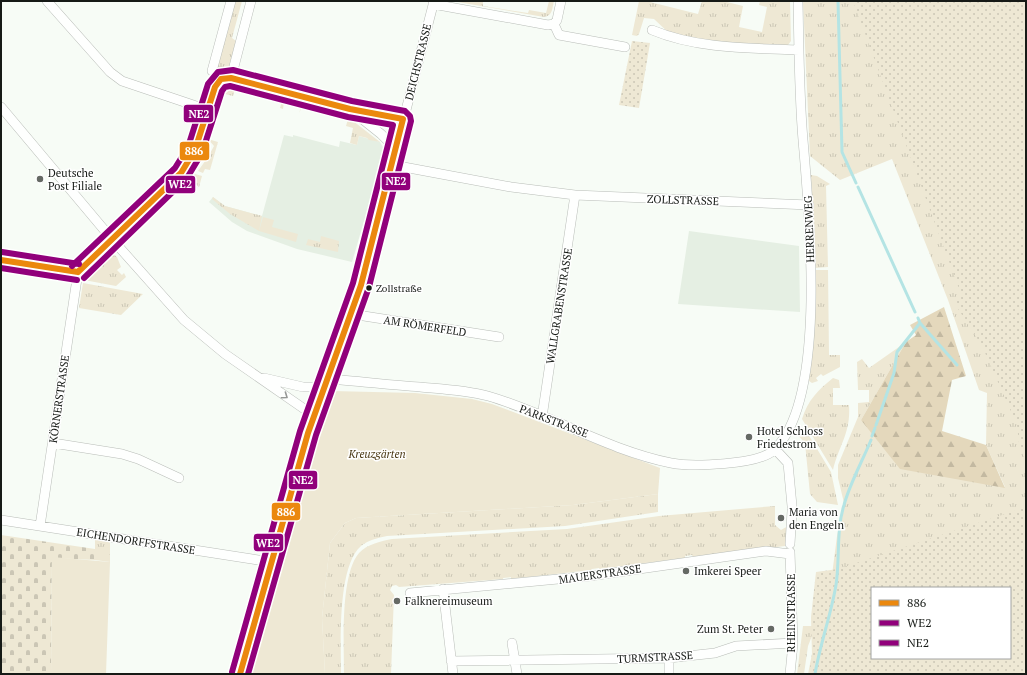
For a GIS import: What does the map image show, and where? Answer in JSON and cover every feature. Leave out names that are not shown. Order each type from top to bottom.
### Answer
[{"type":"street","points":[[47,1],[110,72],[122,81],[208,110]]},
{"type":"street","points":[[221,79],[212,71],[231,1]]},
{"type":"street","points":[[230,78],[251,1]]},
{"type":"street","points":[[433,2],[548,25],[554,24],[557,20],[561,1]]},
{"type":"street","name":"HERRENWEG","points":[[776,449],[784,439],[795,418],[803,389],[811,309],[808,205],[803,140],[798,1]]},
{"type":"street","name":"DEICHSTRASSE","points":[[240,674],[313,415],[351,314],[372,247],[433,2]]},
{"type":"street","points":[[554,24],[558,35],[625,47]]},
{"type":"street","points":[[652,30],[670,37],[727,47],[799,50]]},
{"type":"street","points":[[1,260],[78,272],[111,238],[181,173],[195,150],[215,87],[221,79],[230,78],[350,109],[403,119]]},
{"type":"street","points":[[1,108],[111,238],[184,320],[212,345],[313,415]]},
{"type":"street","points":[[350,109],[381,134],[396,149]]},
{"type":"street","name":"ZOLLSTRASSE","points":[[393,165],[511,187],[575,195],[808,205]]},
{"type":"street","name":"WALLGRABENSTRASSE","points":[[542,417],[575,195]]},
{"type":"street","name":"KÖRNERSTRASSE","points":[[40,526],[78,272]]},
{"type":"street","name":"AM RÖMERFELD","points":[[351,314],[499,337]]},
{"type":"street","name":"PARKSTRASSE","points":[[257,376],[296,386],[326,383],[474,393],[501,400],[646,456],[678,464],[757,460],[769,455],[776,449]]},
{"type":"street","points":[[53,443],[122,454],[138,459],[178,478]]},
{"type":"street","name":"RHEINSTRASSE","points":[[776,449],[788,463],[792,508],[790,550],[792,643],[790,674]]},
{"type":"street","name":"EICHENDORFFSTRASSE","points":[[1,520],[271,562]]},
{"type":"street","name":"MAUERSTRASSE","points":[[410,593],[590,576],[766,551],[790,550]]},
{"type":"street","points":[[443,589],[453,674]]},
{"type":"street","points":[[512,643],[517,674]]},
{"type":"street","name":"TURMSTRASSE","points":[[451,661],[669,658],[715,653],[736,646],[792,643]]},
{"type":"street","points":[[669,658],[669,674]]},
{"type":"shaded area","points":[[284,135],[293,137],[293,135],[339,147],[340,141],[357,145],[359,136],[380,142],[385,151],[368,222],[364,221],[352,262],[297,249],[247,231],[232,222],[209,202],[213,197],[225,206],[262,216]]},
{"type":"shaded area","points":[[689,231],[799,246],[800,312],[678,304]]},
{"type":"green space","points":[[234,1],[242,1],[232,38],[236,41],[228,71],[216,68]]},
{"type":"green space","points":[[452,1],[483,1],[483,6],[528,13],[529,10],[546,13],[549,1],[554,1],[551,13],[544,17]]},
{"type":"green space","points":[[639,1],[646,1],[698,14],[702,1],[723,1],[743,6],[739,27],[762,32],[767,7],[759,5],[760,1],[790,1],[791,41],[788,45],[781,46],[745,45],[671,35],[654,19],[644,18],[639,34],[637,36],[632,35]]},
{"type":"green space","points":[[803,1],[977,1],[1026,269],[1026,536],[875,587],[871,587],[871,659],[915,674],[808,674],[814,644],[832,575],[837,536],[844,503],[838,478],[838,465],[858,417],[858,403],[869,402],[869,390],[858,390],[857,362],[862,359],[869,368],[906,342],[861,420],[1005,487],[986,445],[987,393],[979,390],[948,300],[892,159],[840,180],[810,156]]},
{"type":"green space","points":[[853,1],[1026,1],[1026,462],[1019,443],[1017,425],[982,346],[953,301],[961,294]]},
{"type":"green space","points":[[632,41],[650,43],[639,108],[619,105]]},
{"type":"green space","points":[[235,89],[233,96],[225,94],[229,91]]},
{"type":"green space","points":[[251,93],[284,101],[283,109],[280,108],[282,101]]},
{"type":"green space","points":[[225,94],[212,124],[217,108]]},
{"type":"green space","points":[[302,105],[348,117],[380,142],[359,136],[357,145],[350,143],[353,128],[346,126],[348,119],[302,107],[299,113]]},
{"type":"green space","points":[[208,139],[218,142],[210,170],[205,169],[203,173],[198,171],[214,146]]},
{"type":"green space","points":[[199,166],[198,168],[185,180],[189,167]]},
{"type":"green space","points":[[195,174],[202,176],[199,187],[190,179]]},
{"type":"green space","points":[[811,175],[817,176],[830,184],[826,186],[828,267],[815,268]]},
{"type":"green space","points":[[213,197],[225,206],[262,216],[259,231],[230,214],[212,199]]},
{"type":"green space","points":[[263,217],[274,220],[272,227],[298,234],[296,242],[259,231]]},
{"type":"green space","points":[[321,236],[339,241],[338,252],[306,245],[308,239],[320,242]]},
{"type":"green space","points":[[113,254],[117,257],[121,267],[117,270],[122,275],[124,273],[126,277],[116,286],[84,280]]},
{"type":"green space","points":[[815,270],[828,270],[829,355],[840,355],[840,367],[823,376],[821,374],[816,378],[818,381],[812,383],[809,381],[813,347]]},
{"type":"green space","points":[[83,283],[143,294],[121,315],[79,308]]},
{"type":"green space","points":[[944,307],[966,376],[952,380],[942,431],[986,445],[1005,488],[900,469],[861,420],[906,342],[916,335],[910,325]]},
{"type":"green space","points":[[833,378],[839,380],[840,388],[833,388],[833,405],[849,405],[849,415],[846,431],[833,470],[802,419],[807,406],[814,396]]},
{"type":"green space","name":"Kreuzgärten","points":[[332,391],[415,393],[472,399],[492,404],[660,468],[658,494],[573,505],[356,518],[345,523],[330,543],[322,618],[325,674],[247,674],[275,571],[324,408]]},
{"type":"green space","points":[[798,429],[805,429],[831,472],[838,505],[817,502],[810,494],[805,443],[796,433]]},
{"type":"green space","points":[[658,494],[658,512],[565,526],[387,536],[367,542],[361,546],[353,556],[344,588],[341,625],[341,674],[325,674],[322,618],[330,543],[345,523],[356,518],[573,505]]},
{"type":"green space","points":[[775,506],[775,525],[781,530],[788,526],[787,544],[785,544],[785,546],[693,557],[692,555],[685,556],[685,558],[511,579],[511,577],[503,579],[399,587],[396,585],[392,586],[390,590],[394,595],[391,674],[344,674],[344,610],[349,577],[353,563],[359,553],[366,547],[375,543],[392,539],[567,529],[659,516]]},
{"type":"green space","points":[[1026,507],[1026,674],[809,674],[812,655],[811,617],[816,572],[838,569]]},
{"type":"green space","points":[[1,535],[95,549],[95,560],[52,558],[51,674],[1,674]]},
{"type":"green space","points":[[95,539],[110,541],[110,562],[95,560]]},
{"type":"green space","points":[[52,557],[110,562],[106,674],[51,674]]},
{"type":"green space","points":[[803,626],[816,626],[808,646],[804,674],[797,674]]},
{"type":"waterway","points":[[838,1],[842,152],[856,183]]},
{"type":"waterway","points":[[858,187],[915,312]]},
{"type":"waterway","points":[[918,318],[920,323],[957,365]]},
{"type":"waterway","points":[[876,425],[894,373],[897,352],[920,323]]},
{"type":"waterway","points":[[872,436],[875,428]]},
{"type":"waterway","points":[[815,674],[836,585],[839,535],[842,515],[849,489],[871,440]]},
{"type":"transit line","name":"NE2","points":[[72,266],[175,168],[188,147],[208,84],[218,72],[233,70],[352,101],[405,111],[410,116],[411,121],[369,287],[316,435],[248,674]]},
{"type":"transit line","name":"886","points":[[78,272],[181,173],[195,150],[215,87],[221,79],[231,78],[350,109],[403,119],[361,285],[308,433],[240,674]]},
{"type":"transit line","name":"WE2","points":[[84,278],[187,178],[202,153],[222,91],[225,87],[230,86],[348,117],[393,125],[353,283],[300,431],[232,672]]},
{"type":"transit line","name":"NE2","points":[[2,252],[79,264]]},
{"type":"transit line","name":"886","points":[[1,260],[78,272]]},
{"type":"transit line","name":"WE2","points":[[1,268],[77,280]]},
{"type":"place","name":"Deutsche Post Filiale","points":[[40,179]]},
{"type":"place","name":"Zollstraße","points":[[369,288]]},
{"type":"place","name":"Hotel Schloss Friedestrom","points":[[749,437]]},
{"type":"place","name":"Maria von den Engeln","points":[[781,518]]},
{"type":"place","name":"Imkerei Speer","points":[[686,571]]},
{"type":"place","name":"Falknereimuseum","points":[[397,601]]},
{"type":"place","name":"Zum St. Peter","points":[[771,629]]}]
